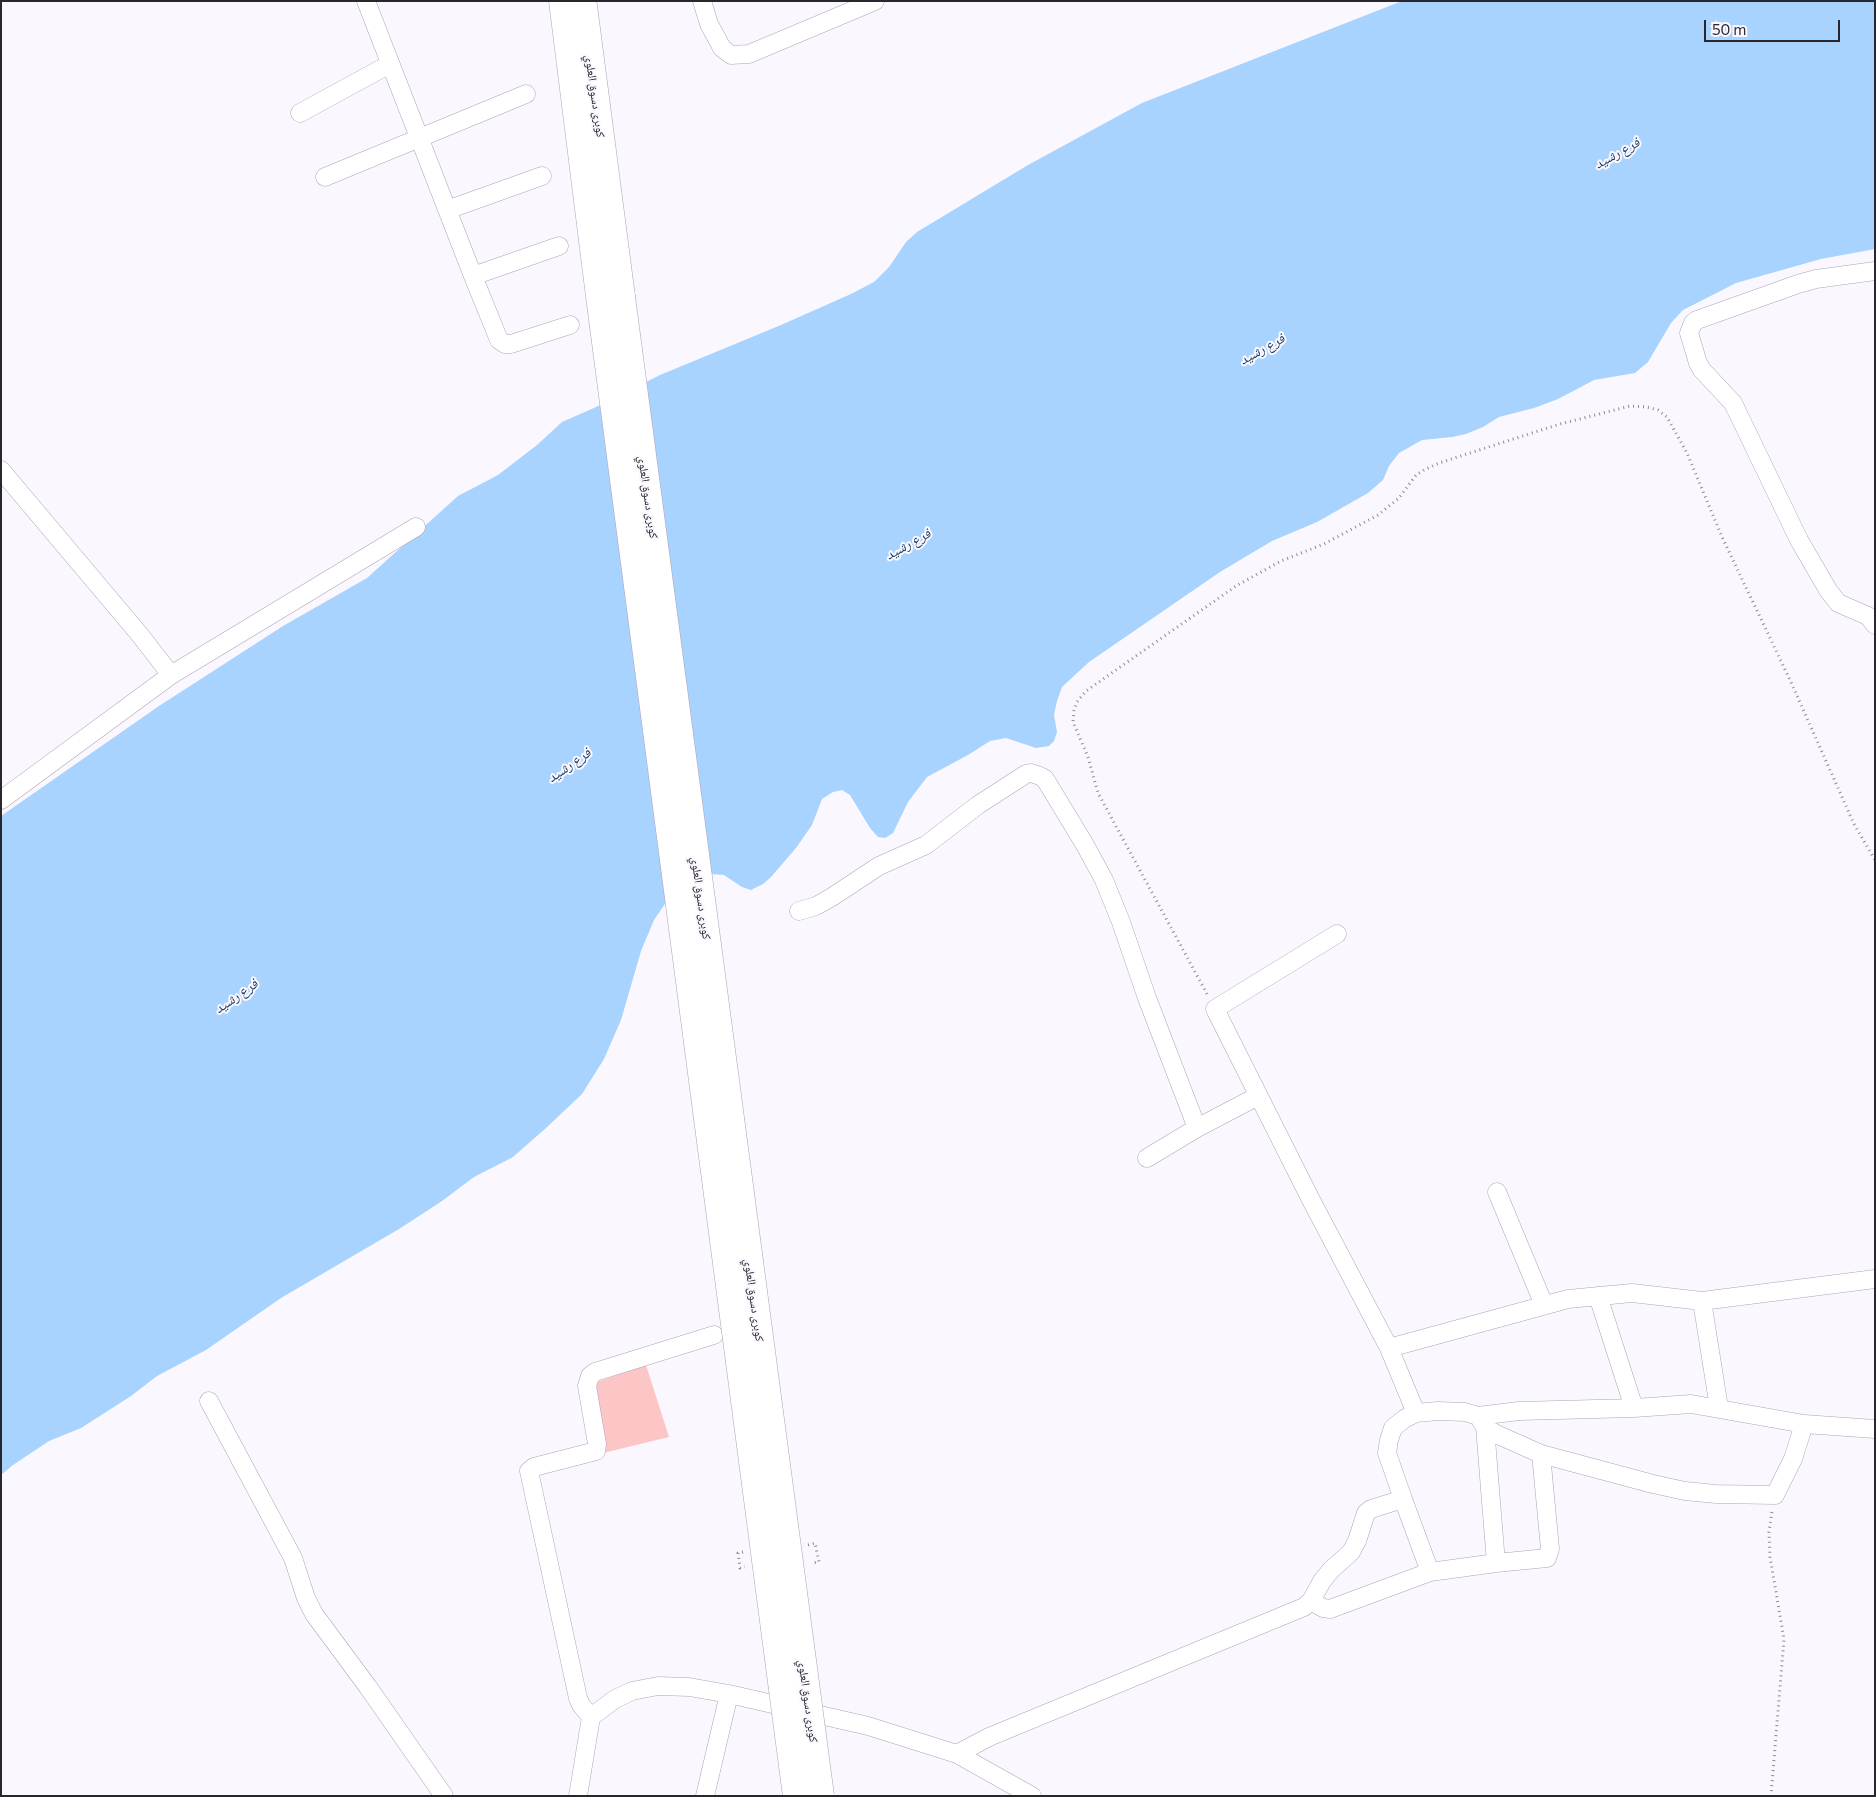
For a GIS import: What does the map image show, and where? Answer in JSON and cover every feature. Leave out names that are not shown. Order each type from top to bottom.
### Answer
[{"type":"highway","name":"كوبرى دسوق العلوي","points":[[563,1],[611,301],[820,1796]]},
{"type":"highway","name":"كوبرى دسوق العلوي","points":[[582,1],[611,301],[797,1796]]},
{"type":"street","points":[[366,1],[499,340],[505,344],[511,344],[570,325]]},
{"type":"street","points":[[702,1],[709,24],[722,48],[731,54],[750,54],[875,1]]},
{"type":"street","points":[[300,112],[390,64]]},
{"type":"street","points":[[325,177],[420,140],[526,94]]},
{"type":"street","points":[[447,210],[542,176]]},
{"type":"street","points":[[473,276],[558,246]]},
{"type":"street","points":[[1875,271],[1816,279],[1798,284],[1697,320],[1689,333],[1698,363],[1709,378],[1733,403],[1799,540],[1828,590],[1838,603],[1868,616],[1875,625]]},
{"type":"street","points":[[1,470],[171,674]]},
{"type":"street","points":[[1,800],[171,674],[416,527]]},
{"type":"street","points":[[799,912],[816,906],[832,897],[879,866],[926,845],[978,805],[1026,774],[1031,773],[1045,778],[1104,880],[1197,1128]]},
{"type":"street","points":[[1337,934],[1214,1009],[1389,1348],[1416,1413]]},
{"type":"street","points":[[1147,1158],[1197,1128],[1258,1096]]},
{"type":"street","points":[[1498,1192],[1544,1305]]},
{"type":"street","points":[[1389,1348],[1568,1299],[1632,1293],[1702,1300],[1875,1279]]},
{"type":"street","points":[[1598,1296],[1634,1408]]},
{"type":"street","points":[[1702,1300],[1719,1408]]},
{"type":"street","points":[[591,1717],[578,1698],[529,1471],[534,1467],[596,1451],[597,1444],[587,1386],[590,1376],[595,1372],[714,1336]]},
{"type":"street","points":[[209,1401],[292,1558],[306,1598],[314,1614],[368,1687],[444,1796]]},
{"type":"street","points":[[1482,1421],[1520,1411],[1634,1408],[1691,1404],[1804,1424],[1875,1429]]},
{"type":"street","points":[[1430,1572],[1388,1453],[1389,1440],[1393,1428],[1404,1419],[1416,1413],[1438,1411],[1465,1412],[1482,1421],[1510,1441],[1541,1454],[1596,1470],[1685,1491],[1716,1494],[1775,1495],[1793,1459],[1804,1424]]},
{"type":"street","points":[[1482,1421],[1496,1563]]},
{"type":"street","points":[[1311,1601],[1323,1608],[1330,1608],[1430,1572],[1544,1559],[1548,1556],[1550,1549],[1541,1454]]},
{"type":"street","points":[[957,1754],[989,1737],[1304,1607],[1311,1601],[1322,1581],[1331,1570],[1351,1552],[1357,1541],[1366,1513],[1370,1509],[1403,1499]]},
{"type":"street","points":[[578,1796],[591,1717],[615,1698],[632,1691],[658,1686],[688,1687],[729,1694],[868,1726],[957,1754],[1032,1796]]},
{"type":"street","points":[[705,1796],[729,1694]]},
{"type":"path","points":[[1214,1009],[1098,794],[1088,757],[1073,722],[1077,702],[1086,691],[1236,586],[1280,561],[1324,544],[1378,515],[1389,507],[1416,475],[1424,470],[1439,463],[1560,424],[1630,406],[1658,410],[1667,417],[1687,453],[1722,537],[1790,680],[1854,824],[1875,860]]},
{"type":"path","points":[[1771,1796],[1784,1639],[1770,1557],[1769,1532],[1775,1495]]},
{"type":"path","points":[[810,1556],[812,1563],[819,1562],[815,1543]]},
{"type":"path","points":[[738,1553],[740,1568],[745,1567]]},
{"type":"shaded area","points":[[646,1365],[669,1437],[603,1453],[588,1385]]},
{"type":"water","name":"فرع رشيد","points":[[1402,1],[1875,1],[1875,249],[1821,259],[1736,283],[1683,310],[1671,323],[1648,362],[1635,373],[1594,380],[1558,399],[1534,408],[1499,417],[1483,427],[1466,434],[1422,440],[1399,453],[1389,466],[1383,480],[1368,493],[1317,522],[1272,541],[1220,572],[1089,662],[1062,687],[1054,715],[1057,732],[1054,741],[1049,746],[1036,748],[1006,738],[990,741],[927,777],[908,802],[893,833],[885,838],[878,837],[870,828],[850,795],[842,790],[833,792],[822,799],[812,825],[796,848],[763,884],[751,890],[742,887],[724,875],[710,874],[673,892],[654,920],[641,951],[621,1020],[604,1059],[582,1094],[513,1157],[474,1177],[399,1229],[281,1298],[206,1350],[157,1376],[131,1396],[81,1428],[49,1441],[1,1475],[1,816],[159,706],[283,626],[367,578],[458,496],[498,475],[537,445],[562,422],[660,375],[781,325],[874,282],[889,267],[906,242],[917,232],[1028,165],[1142,103]]}]
